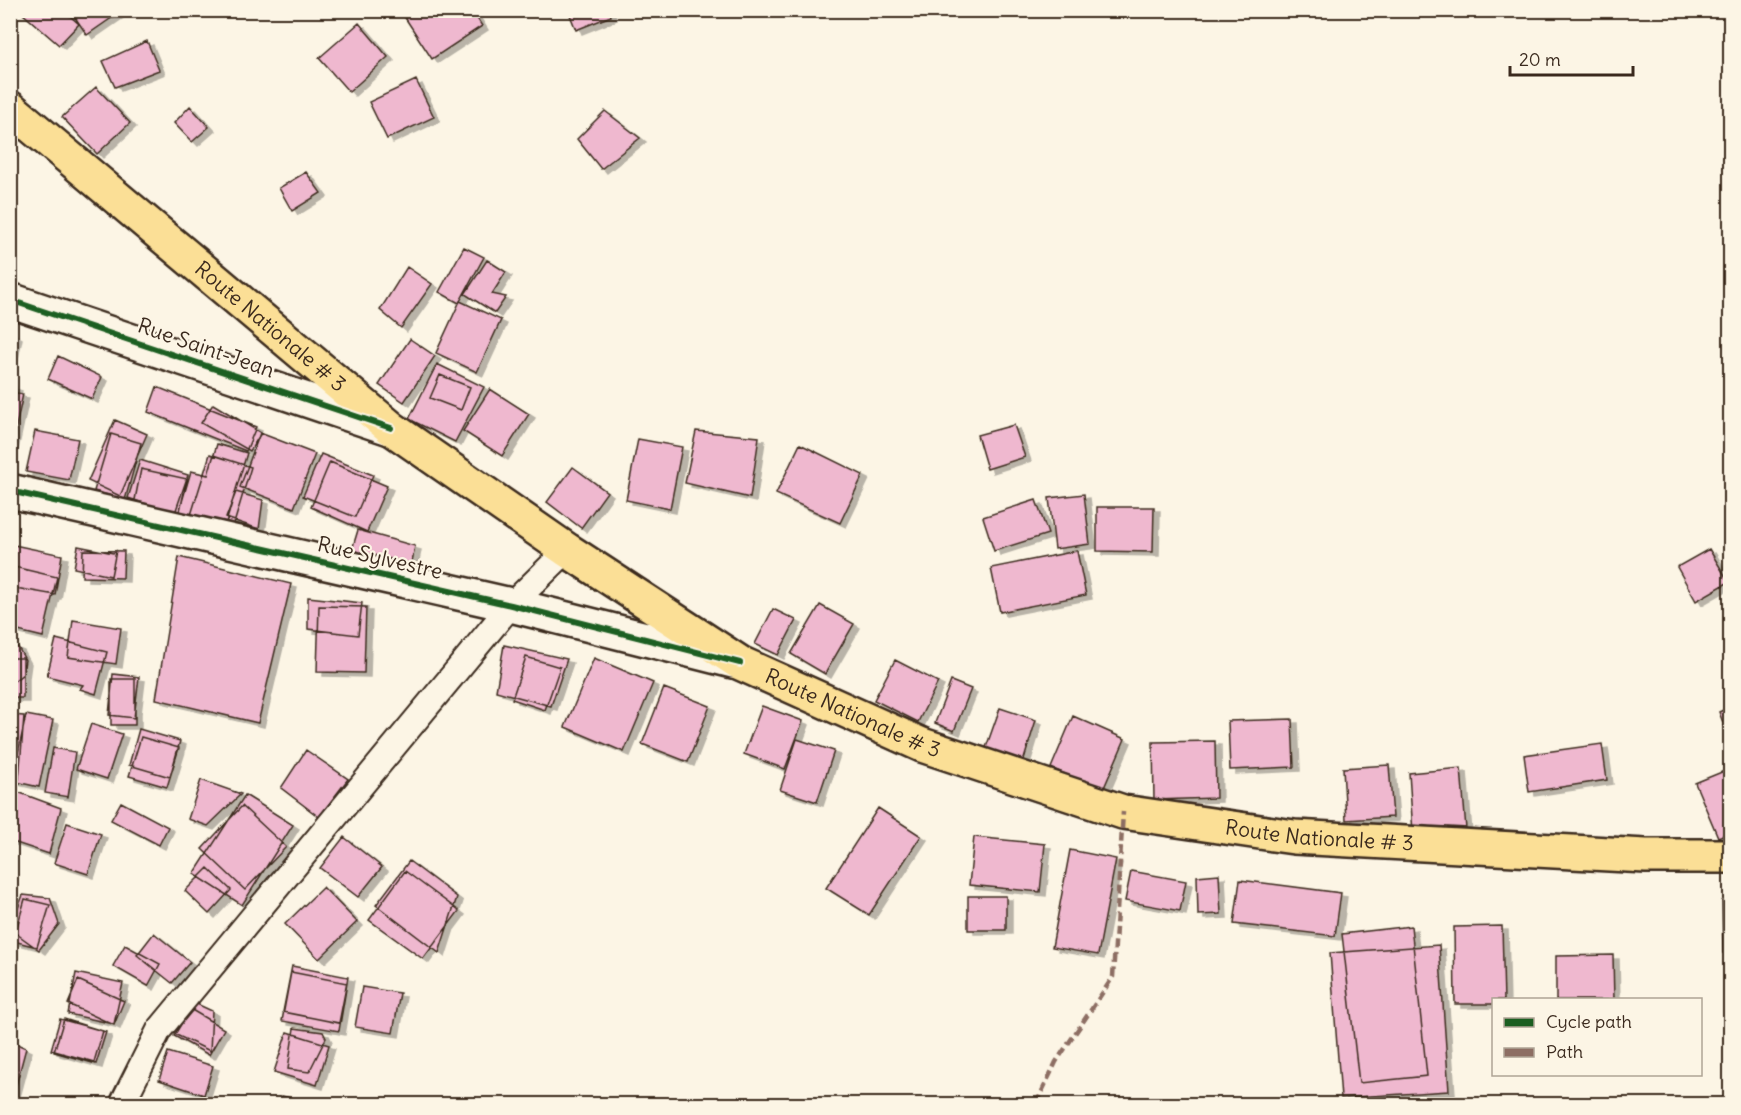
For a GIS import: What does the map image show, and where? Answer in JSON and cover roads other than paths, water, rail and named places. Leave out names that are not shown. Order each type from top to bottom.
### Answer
[{"type":"main road","name":"Route Nationale # 3","points":[[10,108],[391,428],[567,550],[740,663],[922,745],[1123,812],[1294,837],[1646,856],[1731,856]]},
{"type":"street","name":"Rue Saint-Jean","points":[[10,300],[391,428]]},
{"type":"street","name":"Rue Sylvestre","points":[[10,491],[511,605],[740,663]]},
{"type":"lane","points":[[123,1104],[159,1030],[511,605],[567,550]]}]
